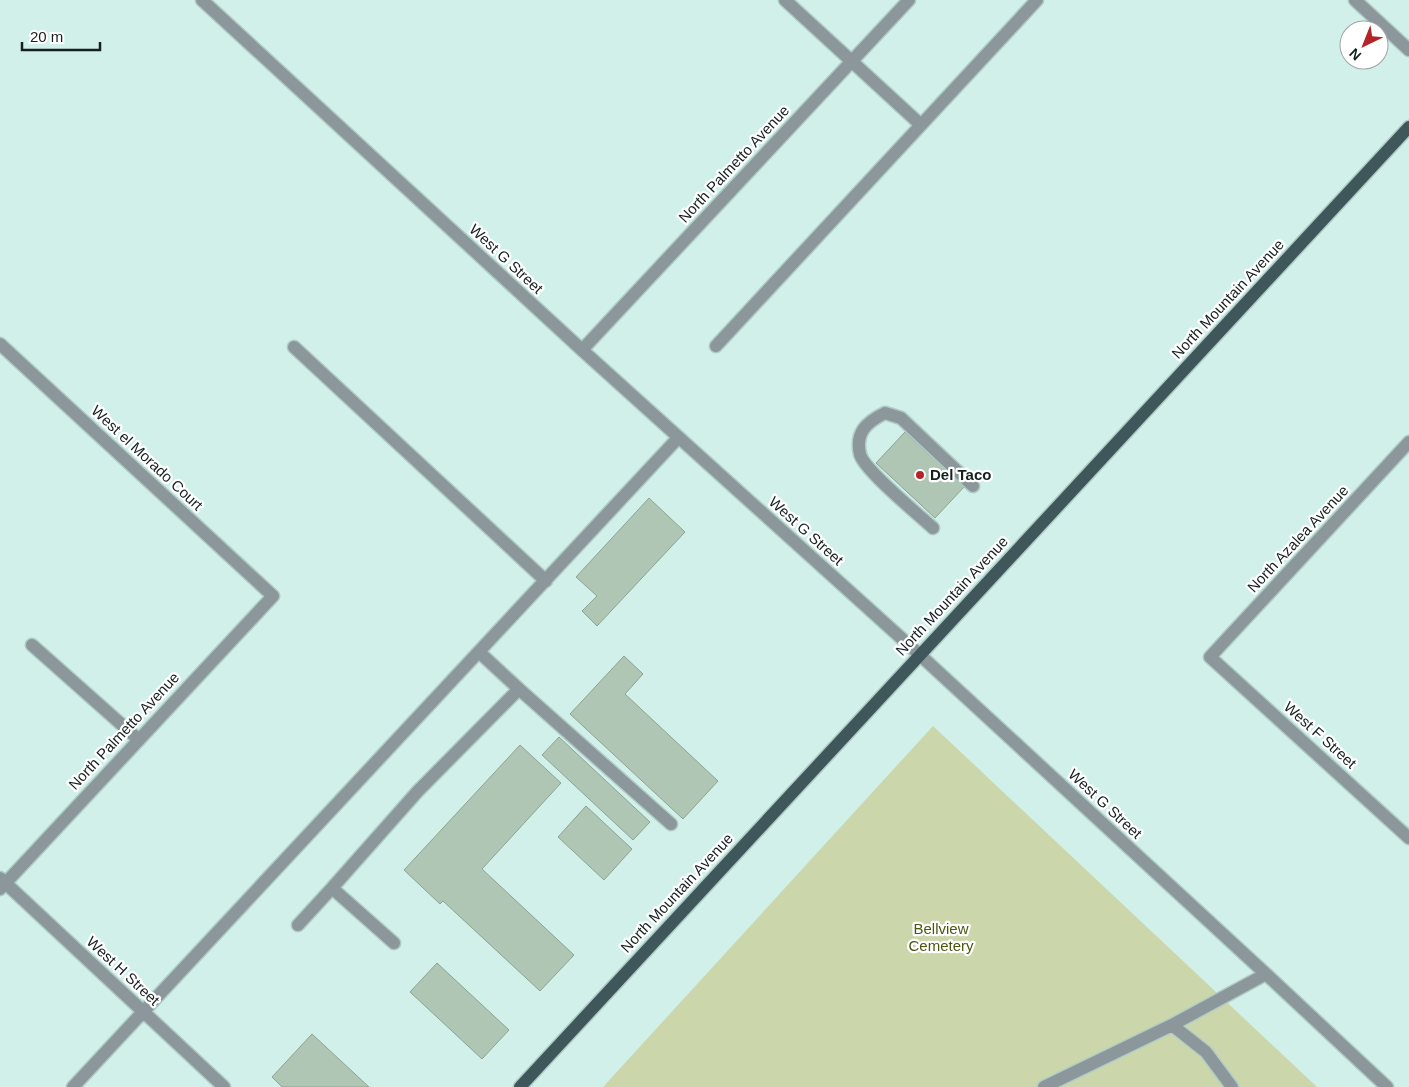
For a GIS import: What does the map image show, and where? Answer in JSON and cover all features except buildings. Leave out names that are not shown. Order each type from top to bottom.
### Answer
[{"type":"main road","name":"North Mountain Avenue","points":[[520,1087],[1409,127]]},
{"type":"street","name":"West G Street","points":[[202,0],[678,438],[920,655],[1387,1087]]},
{"type":"street","points":[[785,0],[921,125]]},
{"type":"street","name":"North Palmetto Avenue","points":[[582,350],[909,0]]},
{"type":"street","points":[[716,346],[1037,0]]},
{"type":"street","points":[[1355,0],[1409,50]]},
{"type":"street","name":"West el Morado Court","points":[[0,344],[273,596]]},
{"type":"street","points":[[294,347],[546,580]]},
{"type":"street","points":[[933,528],[878,478],[860,456],[860,434],[871,420],[885,413],[901,418],[973,486]]},
{"type":"street","points":[[73,1087],[678,438]]},
{"type":"street","name":"North Azalea Avenue","points":[[1210,657],[1409,442]]},
{"type":"street","name":"North Palmetto Avenue","points":[[2,883],[273,596]]},
{"type":"street","points":[[32,645],[139,740]]},
{"type":"street","points":[[479,652],[671,824]]},
{"type":"street","name":"West F Street","points":[[1210,657],[1409,838]]},
{"type":"street","points":[[298,925],[418,791],[519,689]]},
{"type":"street","name":"West H Street","points":[[2,883],[224,1087]]},
{"type":"street","points":[[332,888],[394,943]]},
{"type":"street","points":[[1044,1087],[1172,1025],[1266,974]]},
{"type":"street","points":[[1172,1025],[1206,1052],[1232,1087]]},
{"type":"green space","name":"Bellview Cemetery","points":[[933,726],[1317,1087],[603,1087]]},
{"type":"place","name":"Del Taco","points":[[920,475]]}]
